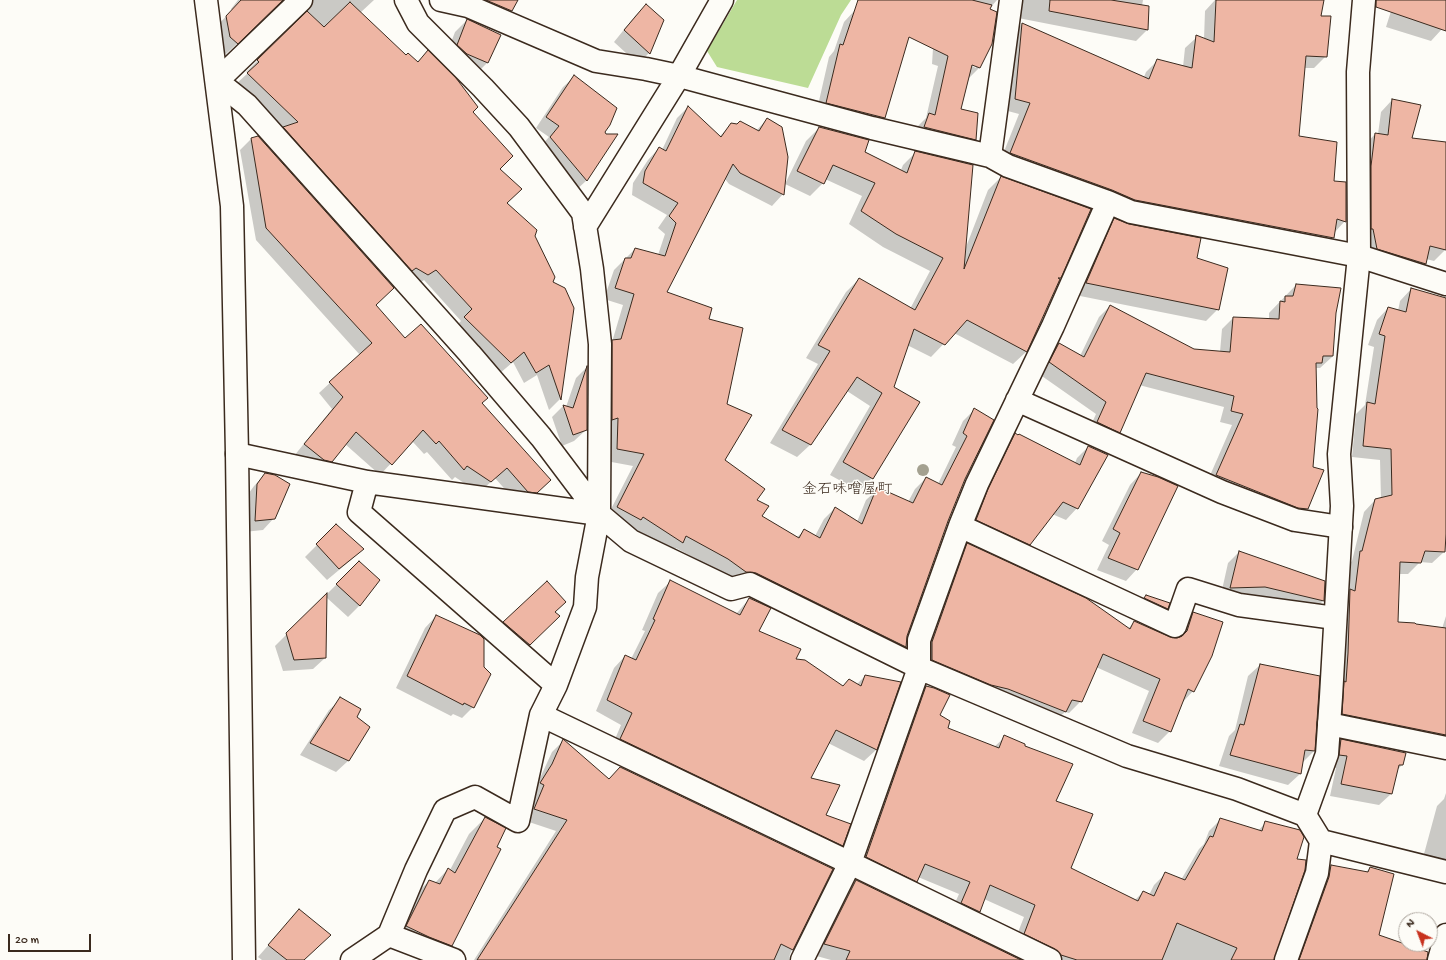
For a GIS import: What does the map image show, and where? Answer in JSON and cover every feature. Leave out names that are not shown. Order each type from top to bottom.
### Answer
[{"type":"street","points":[[206,0],[218,81],[232,206],[244,960]]},
{"type":"street","points":[[218,81],[301,0]]},
{"type":"street","points":[[352,960],[389,935],[416,870],[445,810],[475,797],[518,821],[541,715],[556,686],[585,607],[587,577],[599,514],[600,344],[592,269],[583,213],[519,127],[483,88],[418,23],[406,0]]},
{"type":"street","points":[[441,0],[468,6],[596,61],[679,76],[872,128],[990,156],[1008,166],[1108,202],[1131,212],[1359,256],[1446,284]]},
{"type":"street","points":[[586,228],[679,76],[722,0]]},
{"type":"street","points":[[990,156],[1011,0]]},
{"type":"street","points":[[1305,815],[1327,754],[1342,506],[1339,454],[1359,256],[1358,72],[1364,0]]},
{"type":"street","points":[[218,81],[246,105],[470,354],[541,437],[599,514],[631,541],[731,589],[750,584],[919,668],[1127,756],[1237,789],[1305,815],[1321,841],[1317,873],[1286,960]]},
{"type":"street","points":[[802,960],[850,862],[919,668],[919,640],[960,526],[977,484],[1053,326],[1108,202]]},
{"type":"street","points":[[1017,400],[1244,500],[1295,520],[1341,527]]},
{"type":"street","points":[[237,454],[367,482],[599,514]]},
{"type":"street","points":[[367,482],[359,512],[556,686]]},
{"type":"street","points":[[960,526],[1175,626],[1188,590],[1239,605],[1336,618]]},
{"type":"street","points":[[541,715],[850,862],[1050,960]]},
{"type":"street","points":[[1329,724],[1446,748]]},
{"type":"street","points":[[1321,841],[1446,872]]},
{"type":"street","points":[[389,935],[454,960]]},
{"type":"street","points":[[1439,960],[1446,935]]},
{"type":"green space","points":[[737,0],[851,0],[841,15],[808,88],[717,67],[707,51]]},
{"type":"building","points":[[241,0],[283,0],[238,44],[230,37],[226,16]]},
{"type":"building","points":[[486,0],[518,0],[512,11]]},
{"type":"building","points":[[858,0],[972,0],[992,5],[990,9],[997,12],[992,44],[980,68],[972,65],[961,109],[978,113],[976,140],[924,127],[929,113],[935,115],[948,56],[909,37],[885,118],[826,103],[840,44],[843,45]]},
{"type":"building","points":[[1050,0],[1111,0],[1149,6],[1148,30],[1049,11]]},
{"type":"building","points":[[1216,0],[1324,0],[1321,16],[1331,16],[1327,57],[1306,56],[1299,136],[1337,142],[1334,181],[1346,182],[1346,222],[1337,219],[1334,238],[1135,200],[1112,190],[1010,153],[1030,103],[1015,99],[1022,23],[1149,79],[1157,59],[1192,68],[1196,35],[1214,42]]},
{"type":"building","points":[[1376,0],[1446,0],[1446,31],[1376,7]]},
{"type":"building","points":[[350,2],[406,55],[408,53],[418,62],[428,50],[456,78],[478,107],[473,112],[513,156],[500,169],[522,189],[507,203],[537,230],[535,236],[555,277],[553,282],[565,288],[574,308],[561,400],[549,365],[536,373],[524,352],[511,363],[464,317],[472,309],[436,270],[428,275],[416,268],[412,271],[283,127],[298,122],[247,73],[259,62],[257,60],[307,11],[324,27]]},
{"type":"building","points":[[646,4],[664,20],[650,54],[624,30]]},
{"type":"building","points":[[467,19],[501,35],[488,63],[467,54],[457,45]]},
{"type":"building","points":[[574,75],[617,108],[610,125],[605,132],[606,134],[618,134],[587,181],[550,137],[559,126],[546,117]]},
{"type":"building","points":[[1392,99],[1421,105],[1412,138],[1446,142],[1446,250],[1430,246],[1426,264],[1377,249],[1373,229],[1371,229],[1371,166],[1375,133],[1388,135]]},
{"type":"building","points":[[688,106],[721,137],[731,123],[737,124],[740,121],[759,131],[767,118],[782,127],[788,157],[784,195],[740,173],[733,164],[667,292],[712,308],[709,319],[743,328],[727,404],[752,415],[725,460],[765,489],[757,500],[769,506],[762,516],[799,538],[804,529],[820,538],[835,507],[862,524],[877,487],[913,503],[926,477],[942,485],[967,436],[963,433],[974,408],[994,420],[965,479],[948,521],[907,636],[906,647],[756,573],[746,572],[728,559],[686,536],[683,543],[643,517],[641,520],[617,507],[644,454],[617,449],[618,418],[612,420],[612,340],[621,339],[634,294],[615,288],[625,258],[631,258],[635,248],[665,256],[676,223],[669,216],[678,203],[643,183],[645,171],[659,147],[666,151]]},
{"type":"building","points":[[819,127],[869,140],[865,152],[907,173],[915,151],[973,165],[964,269],[1001,176],[1091,209],[1061,278],[1058,278],[1060,279],[1027,352],[967,320],[945,345],[914,329],[894,387],[920,402],[873,479],[843,462],[882,393],[857,377],[811,445],[782,430],[830,351],[818,345],[859,278],[915,310],[943,258],[896,234],[861,211],[875,183],[833,165],[824,184],[797,171]]},
{"type":"building","points":[[258,136],[394,288],[376,305],[405,338],[421,324],[488,398],[482,403],[551,480],[537,493],[528,492],[507,468],[491,482],[467,466],[464,470],[439,441],[436,444],[423,430],[392,465],[356,432],[332,462],[324,460],[304,444],[343,397],[329,382],[372,343],[266,228],[251,138]]},
{"type":"building","points":[[1114,218],[1129,224],[1201,238],[1197,258],[1228,268],[1219,310],[1086,283]]},
{"type":"building","points":[[1296,284],[1341,288],[1336,313],[1333,356],[1323,356],[1322,363],[1316,363],[1318,409],[1313,467],[1324,470],[1308,509],[1298,508],[1216,475],[1243,414],[1231,411],[1234,396],[1146,373],[1120,433],[1097,422],[1106,402],[1049,362],[1059,343],[1084,357],[1110,305],[1194,349],[1230,352],[1233,317],[1279,319],[1280,301],[1285,302],[1285,296],[1293,296]]},
{"type":"building","points":[[1411,288],[1446,298],[1446,534],[1445,552],[1425,551],[1421,563],[1400,562],[1398,622],[1446,628],[1446,735],[1342,714],[1344,681],[1346,682],[1348,653],[1350,589],[1355,591],[1360,551],[1362,551],[1375,499],[1392,495],[1391,449],[1363,446],[1367,402],[1375,404],[1385,336],[1379,334],[1388,307],[1406,312]]},
{"type":"building","points":[[587,366],[587,430],[573,435],[563,405],[573,408]]},
{"type":"building","points":[[1015,433],[1080,465],[1088,446],[1108,455],[1078,509],[1063,502],[1030,545],[976,520],[988,489]]},
{"type":"building","points":[[1141,472],[1158,477],[1178,486],[1138,570],[1108,558],[1120,533],[1113,529]]},
{"type":"building","points":[[265,473],[275,475],[290,484],[275,519],[255,521],[257,484]]},
{"type":"building","points":[[336,524],[364,549],[339,569],[316,544]]},
{"type":"building","points":[[967,543],[1086,598],[1130,629],[1134,621],[1170,637],[1177,638],[1182,636],[1187,631],[1193,612],[1223,622],[1212,656],[1194,692],[1188,689],[1171,732],[1143,721],[1160,679],[1103,654],[1082,702],[1072,700],[1066,712],[1008,689],[991,685],[932,660],[932,642]]},
{"type":"building","points":[[1239,551],[1325,581],[1324,601],[1265,587],[1230,588]]},
{"type":"building","points":[[359,561],[380,580],[360,606],[336,584]]},
{"type":"building","points":[[670,580],[740,615],[749,598],[771,608],[759,631],[801,649],[796,659],[805,660],[843,686],[849,679],[861,686],[865,675],[901,682],[877,750],[836,730],[811,778],[840,785],[826,815],[851,824],[843,846],[620,739],[632,713],[607,700],[625,655],[636,660],[655,620],[653,619]]},
{"type":"building","points":[[547,581],[566,602],[555,612],[560,616],[530,645],[503,622]]},
{"type":"building","points":[[327,593],[326,658],[294,660],[286,633]]},
{"type":"building","points":[[1146,595],[1170,603],[1168,609],[1144,598]]},
{"type":"building","points":[[436,615],[480,635],[484,639],[484,667],[491,674],[474,708],[464,703],[463,705],[407,676]]},
{"type":"building","points":[[1260,664],[1320,676],[1315,751],[1305,750],[1301,774],[1230,755],[1240,724],[1244,725]]},
{"type":"building","points":[[926,686],[950,695],[940,715],[950,721],[948,728],[999,748],[1004,735],[1025,744],[1025,746],[1073,764],[1056,801],[1093,814],[1071,868],[1138,901],[1143,891],[1154,896],[1165,872],[1185,880],[1210,836],[1213,837],[1220,818],[1262,831],[1265,821],[1300,830],[1304,837],[1297,859],[1306,860],[1305,870],[1274,960],[1231,960],[1237,948],[1177,923],[1162,960],[1077,960],[1061,955],[1055,949],[1024,934],[1035,905],[990,885],[980,912],[961,903],[970,882],[925,864],[917,882],[866,857]]},
{"type":"building","points":[[340,697],[361,709],[357,717],[370,727],[349,761],[310,743]]},
{"type":"building","points":[[563,739],[609,779],[620,767],[833,869],[793,950],[781,944],[774,960],[477,960],[567,820],[534,809],[544,785],[540,783],[552,764]]},
{"type":"building","points":[[1341,739],[1406,753],[1403,765],[1399,765],[1392,794],[1341,784],[1347,756],[1339,755]]},
{"type":"building","points":[[485,817],[506,828],[497,847],[501,849],[452,946],[406,926],[429,880],[440,884],[448,868],[455,873]]},
{"type":"building","points":[[1331,865],[1368,872],[1370,867],[1394,874],[1379,935],[1398,942],[1398,952],[1428,952],[1427,960],[1299,960],[1329,877]]},
{"type":"building","points":[[856,880],[1021,960],[846,960],[850,951],[824,944]]},
{"type":"building","points":[[299,909],[331,935],[304,960],[287,960],[268,945]]},
{"type":"district","name":"金石味噌屋町","points":[[847,491]]}]
